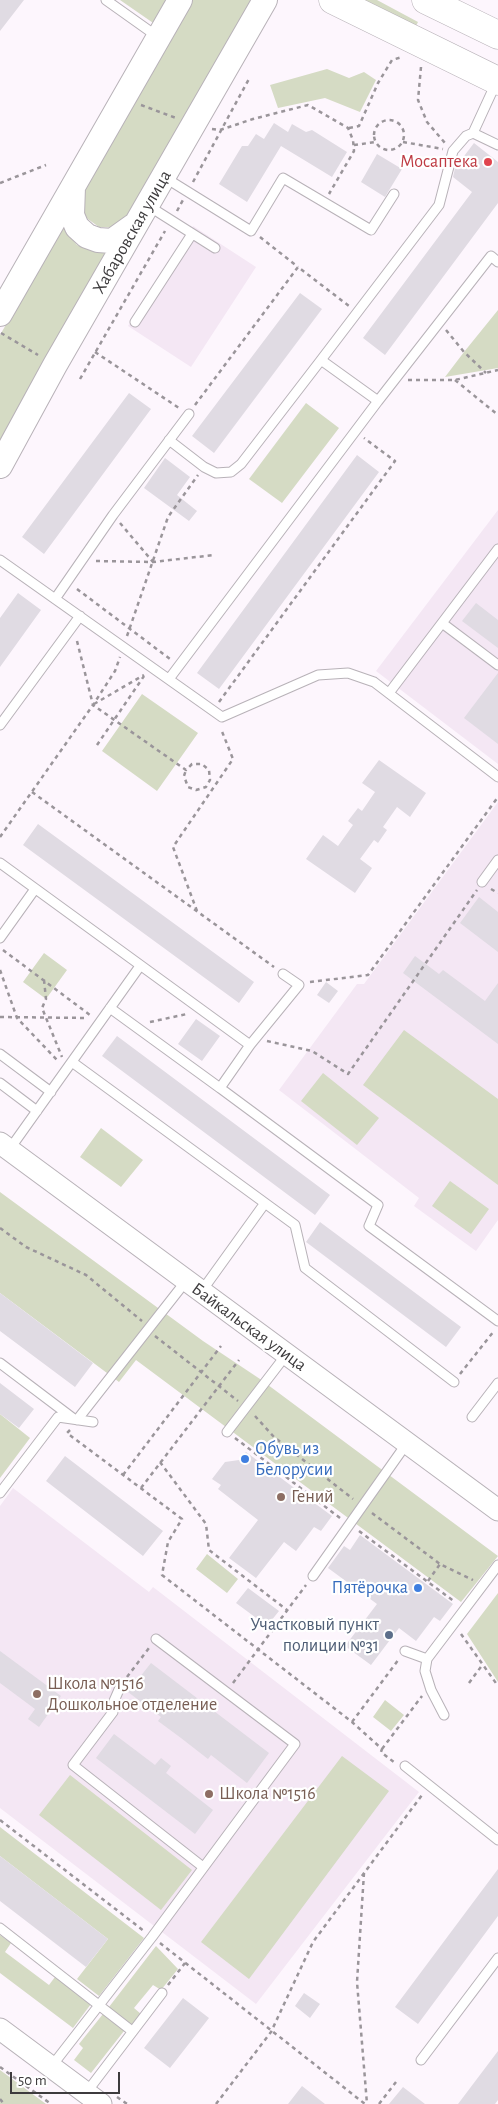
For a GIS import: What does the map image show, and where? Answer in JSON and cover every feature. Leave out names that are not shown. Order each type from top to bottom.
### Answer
[{"type":"main road","points":[[0,324],[73,186],[180,0]]},
{"type":"main road","name":"Хабаровская улица","points":[[0,466],[265,0]]},
{"type":"main road","points":[[333,0],[498,80]]},
{"type":"main road","points":[[426,0],[498,35]]},
{"type":"main road","points":[[73,186],[72,215],[77,227],[86,236],[98,240],[112,241],[143,213]]},
{"type":"street","name":"Байкальская улица","points":[[5,1147],[498,1510]]},
{"type":"street","points":[[0,2029],[93,2098]]},
{"type":"lane","points":[[106,0],[158,37]]},
{"type":"lane","points":[[168,440],[204,467],[216,473],[231,472],[240,464],[439,205],[453,151],[466,136],[473,133],[498,80]]},
{"type":"lane","points":[[473,133],[498,145]]},
{"type":"lane","points":[[164,177],[251,231],[283,178],[371,230],[394,194]]},
{"type":"lane","points":[[143,213],[192,234],[214,248]]},
{"type":"lane","points":[[135,322],[192,234]]},
{"type":"lane","points":[[169,679],[355,431],[491,256],[498,262]]},
{"type":"lane","points":[[321,360],[378,402]]},
{"type":"lane","points":[[55,599],[113,515],[189,414]]},
{"type":"lane","points":[[389,693],[498,549]]},
{"type":"lane","points":[[0,560],[55,599],[77,619],[123,647],[222,717],[318,675],[348,673],[374,682],[498,777]]},
{"type":"lane","points":[[0,725],[77,619]]},
{"type":"lane","points":[[442,623],[498,665]]},
{"type":"lane","points":[[433,726],[439,719]]},
{"type":"lane","points":[[482,882],[498,860]]},
{"type":"lane","points":[[0,863],[250,1045]]},
{"type":"lane","points":[[0,938],[35,889]]},
{"type":"lane","points":[[5,1147],[37,1111],[140,966]]},
{"type":"lane","points":[[220,1088],[250,1045],[299,985],[283,974]]},
{"type":"lane","points":[[110,1008],[378,1205],[369,1226],[498,1321]]},
{"type":"lane","points":[[0,1054],[51,1092]]},
{"type":"lane","points":[[72,1062],[295,1225],[305,1268],[454,1382]]},
{"type":"lane","points":[[0,1084],[37,1111]]},
{"type":"lane","points":[[76,1420],[147,1329],[194,1286],[265,1203]]},
{"type":"lane","points":[[227,1432],[286,1354]]},
{"type":"lane","points":[[0,1363],[76,1420]]},
{"type":"lane","points":[[472,1417],[498,1383]]},
{"type":"lane","points":[[0,1493],[58,1418],[93,1422]]},
{"type":"lane","points":[[313,1576],[407,1443]]},
{"type":"lane","points":[[444,1715],[425,1671],[427,1659],[498,1564]]},
{"type":"lane","points":[[51,2067],[66,2043],[99,2005],[152,1937],[295,1744],[156,1639]]},
{"type":"lane","points":[[405,1651],[427,1659]]},
{"type":"lane","points":[[121,1685],[114,1701],[113,1712],[73,1765],[203,1867]]},
{"type":"lane","points":[[400,1765],[498,1840]]},
{"type":"lane","points":[[0,1928],[132,2031]]},
{"type":"lane","points":[[421,2060],[498,1958]]},
{"type":"lane","points":[[93,2098],[132,2031],[162,1993]]},
{"type":"path","points":[[220,130],[253,119],[308,105],[348,128],[359,126],[378,83],[392,60],[406,56]]},
{"type":"path","points":[[421,63],[418,100],[427,122],[453,151]]},
{"type":"path","points":[[124,98],[195,125]]},
{"type":"path","points":[[385,121],[393,121],[401,126],[404,133],[403,142],[399,147],[386,150],[376,142],[374,134],[378,126],[385,121]]},
{"type":"path","points":[[324,201],[354,150],[348,128]]},
{"type":"path","points":[[354,145],[376,142]]},
{"type":"path","points":[[403,142],[453,151]]},
{"type":"path","points":[[0,183],[46,165]]},
{"type":"path","points":[[251,231],[357,312]]},
{"type":"path","points":[[95,352],[189,414],[298,267]]},
{"type":"path","points":[[440,322],[464,352],[486,373]]},
{"type":"path","points":[[0,324],[46,360]]},
{"type":"path","points":[[395,380],[455,380],[498,370]]},
{"type":"path","points":[[455,380],[498,415]]},
{"type":"path","points":[[196,911],[173,847],[233,759],[213,710],[395,461],[355,431]]},
{"type":"path","points":[[0,837],[115,671],[168,517],[204,467]]},
{"type":"path","points":[[113,515],[153,562]]},
{"type":"path","points":[[82,561],[153,562],[214,555]]},
{"type":"path","points":[[68,582],[179,666]]},
{"type":"path","points":[[77,619],[76,639],[93,705],[186,770]]},
{"type":"path","points":[[96,745],[150,666]]},
{"type":"path","points":[[93,705],[144,675]]},
{"type":"path","points":[[192,764],[202,764],[209,770],[210,780],[206,788],[196,790],[188,786],[184,776],[186,770],[192,764]]},
{"type":"path","points":[[32,792],[283,974]]},
{"type":"path","points":[[299,985],[323,980],[368,975],[498,797]]},
{"type":"path","points":[[271,1042],[312,1051],[348,1074],[482,882],[498,894]]},
{"type":"path","points":[[0,948],[93,1018],[0,1017]]},
{"type":"path","points":[[0,970],[17,1018],[66,1070]]},
{"type":"path","points":[[44,980],[46,998],[42,1008],[48,1019],[66,1070]]},
{"type":"path","points":[[134,1026],[202,1011]]},
{"type":"path","points":[[0,1228],[26,1246],[86,1275],[141,1319],[147,1329],[200,1373],[246,1406]]},
{"type":"path","points":[[454,1382],[498,1326]]},
{"type":"path","points":[[123,1475],[221,1346]]},
{"type":"path","points":[[140,1488],[239,1360]]},
{"type":"path","points":[[76,1420],[68,1433],[182,1519],[168,1542],[162,1575],[352,1722],[382,1749],[381,1752],[400,1765]]},
{"type":"path","points":[[160,1462],[206,1524],[209,1550],[287,1610]]},
{"type":"path","points":[[428,1581],[440,1564]]},
{"type":"path","points":[[226,1692],[313,1576]]},
{"type":"path","points":[[454,1625],[498,1686]]},
{"type":"path","points":[[121,1685],[156,1639]]},
{"type":"path","points":[[352,1722],[405,1651]]},
{"type":"path","points":[[469,1683],[483,1664]]},
{"type":"path","points":[[382,1749],[430,1686]]},
{"type":"path","points":[[216,2104],[271,2032],[313,1942],[426,1788]]},
{"type":"path","points":[[0,1820],[366,2104]]},
{"type":"path","points":[[364,1872],[357,1982],[366,2104]]},
{"type":"path","points":[[162,1993],[186,1963]]},
{"type":"path","points":[[0,2067],[51,2104]]},
{"type":"path","points":[[379,2104],[396,2082]]},
{"type":"path","points":[[0,2099],[4,2104]]},
{"type":"shaded area","points":[[193,226],[256,267],[191,367],[128,326]]},
{"type":"shaded area","points":[[498,510],[498,764],[376,671]]},
{"type":"shaded area","points":[[498,802],[498,1220],[476,1251],[414,1206],[419,1198],[279,1090],[357,984],[364,984]]},
{"type":"shaded area","name":"Школа №1516","points":[[13,1488],[149,1592],[153,1587],[419,1792],[256,2004],[0,1808],[0,1506]]},
{"type":"green space","points":[[120,0],[175,0],[159,27]]},
{"type":"green space","points":[[191,0],[253,0],[124,225],[117,228],[99,227],[85,217],[78,199]]},
{"type":"green space","points":[[350,0],[377,0],[418,22],[414,30]]},
{"type":"green space","points":[[327,69],[349,78],[364,72],[376,80],[360,112],[325,98],[278,108],[270,85]]},
{"type":"green space","points":[[65,222],[68,234],[77,245],[94,252],[111,248],[0,444],[0,335]]},
{"type":"green space","points":[[498,310],[498,368],[445,377],[464,352]]},
{"type":"green space","points":[[306,403],[339,428],[282,503],[249,479]]},
{"type":"green space","points":[[142,694],[198,733],[157,791],[102,751]]},
{"type":"green space","points":[[44,953],[67,970],[46,999],[23,982]]},
{"type":"green space","points":[[404,1030],[498,1099],[498,1185],[363,1085]]},
{"type":"green space","points":[[323,1073],[379,1118],[357,1145],[301,1101]]},
{"type":"green space","points":[[101,1128],[143,1160],[121,1187],[80,1157]]},
{"type":"green space","points":[[450,1181],[489,1209],[471,1234],[432,1206]]},
{"type":"green space","points":[[0,1192],[203,1341],[260,1379],[498,1556],[461,1602],[136,1360],[119,1382],[0,1293]]},
{"type":"green space","points":[[0,1414],[30,1438],[0,1478]]},
{"type":"green space","points":[[207,1554],[238,1579],[227,1593],[196,1569]]},
{"type":"green space","points":[[498,1593],[498,1682],[467,1634]]},
{"type":"green space","points":[[385,1700],[404,1715],[391,1731],[373,1717]]},
{"type":"green space","points":[[342,1756],[389,1791],[249,1979],[201,1942]]},
{"type":"green space","points":[[70,1775],[192,1870],[161,1910],[39,1815]]},
{"type":"green space","points":[[0,1827],[144,1938],[99,1996],[77,1979],[108,1939],[0,1856]]},
{"type":"green space","points":[[0,1935],[11,1943],[5,1952],[49,1985],[55,1977],[91,2004],[73,2028],[0,1973]]},
{"type":"green space","points":[[156,1946],[178,1969],[161,1990],[153,1985],[134,2008],[141,2014],[132,2026],[109,2007]]},
{"type":"green space","points":[[103,2014],[124,2031],[91,2073],[74,2060],[83,2048],[79,2044]]},
{"type":"green space","points":[[0,2070],[46,2104],[0,2104]]},
{"type":"building","points":[[0,0],[24,0],[0,31]]},
{"type":"building","points":[[274,123],[288,132],[292,124],[306,132],[312,130],[347,152],[332,177],[281,146],[247,202],[219,184],[242,146],[248,146],[256,134],[264,139]]},
{"type":"building","points":[[474,143],[498,162],[498,203],[385,355],[363,338],[472,192],[453,177],[455,168]]},
{"type":"building","points":[[377,154],[402,169],[385,197],[361,182]]},
{"type":"building","points":[[300,293],[322,309],[214,453],[192,436]]},
{"type":"building","points":[[129,393],[151,409],[44,554],[22,537]]},
{"type":"building","points":[[357,455],[379,472],[219,689],[197,673]]},
{"type":"building","points":[[165,458],[190,477],[177,495],[197,511],[189,521],[144,488]]},
{"type":"building","points":[[18,593],[41,610],[0,667],[0,618]]},
{"type":"building","points":[[476,603],[498,620],[498,648],[462,621]]},
{"type":"building","points":[[498,673],[498,744],[464,718]]},
{"type":"building","points":[[379,760],[426,793],[410,817],[397,807],[383,827],[387,830],[378,843],[374,840],[360,859],[372,868],[355,893],[306,859],[323,835],[338,846],[353,825],[348,821],[358,808],[362,811],[375,792],[362,783]]},
{"type":"building","points":[[38,824],[254,982],[239,1003],[23,845]]},
{"type":"building","points":[[479,897],[498,912],[498,952],[460,923]]},
{"type":"building","points":[[415,956],[439,974],[443,970],[485,1001],[498,983],[498,1044],[403,973]]},
{"type":"building","points":[[326,982],[338,991],[329,1003],[317,995]]},
{"type":"building","points":[[196,1019],[220,1036],[202,1061],[178,1044]]},
{"type":"building","points":[[117,1036],[330,1195],[315,1215],[102,1056]]},
{"type":"building","points":[[320,1222],[461,1327],[446,1347],[306,1242]]},
{"type":"building","points":[[0,1293],[93,1363],[75,1387],[0,1331]]},
{"type":"building","points":[[0,1383],[34,1409],[19,1428],[0,1414]]},
{"type":"building","points":[[246,1452],[332,1516],[321,1531],[314,1527],[296,1551],[284,1542],[256,1578],[229,1558],[258,1520],[218,1489],[221,1485],[212,1479],[225,1462],[239,1460]]},
{"type":"building","points":[[65,1456],[163,1531],[143,1556],[46,1481]]},
{"type":"building","points":[[360,1535],[453,1604],[440,1621],[434,1617],[416,1641],[399,1628],[371,1665],[345,1646],[377,1604],[328,1568],[344,1546],[350,1550]]},
{"type":"building","points":[[248,1588],[279,1611],[267,1626],[236,1603]]},
{"type":"building","points":[[0,1651],[61,1696],[39,1727],[28,1719],[35,1709],[0,1683]]},
{"type":"building","points":[[151,1663],[269,1753],[247,1783],[211,1755],[208,1759],[158,1721],[161,1717],[128,1692]]},
{"type":"building","points":[[114,1734],[155,1765],[161,1758],[171,1766],[166,1773],[213,1810],[195,1834],[96,1758]]},
{"type":"building","points":[[0,1856],[108,1939],[86,1967],[0,1901]]},
{"type":"building","points":[[498,1869],[498,1916],[418,2024],[395,2007]]},
{"type":"building","points":[[304,1993],[320,2004],[310,2018],[295,2006]]},
{"type":"building","points":[[183,1998],[209,2018],[170,2068],[144,2048]]},
{"type":"building","points":[[498,2051],[498,2100],[495,2104],[458,2104]]},
{"type":"building","points":[[302,2086],[325,2104],[288,2104]]},
{"type":"building","points":[[403,2087],[425,2104],[389,2104]]},
{"type":"place","name":"Мосаптека","points":[[488,162]]},
{"type":"place","name":"Обувь из Белорусии","points":[[245,1459]]},
{"type":"place","name":"Гений","points":[[281,1497]]},
{"type":"place","name":"Пятёрочка","points":[[418,1588]]},
{"type":"place","name":"Участковый пункт полиции №31","points":[[389,1635]]},
{"type":"place","name":"Школа №1516 Дошкольное отделение","points":[[37,1694]]},
{"type":"place","name":"Школа №1516","points":[[209,1794]]}]
